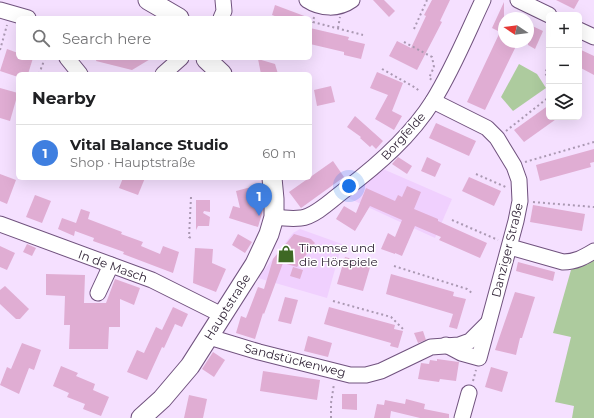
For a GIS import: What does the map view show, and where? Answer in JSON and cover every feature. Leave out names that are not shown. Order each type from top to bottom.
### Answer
[{"type":"main road","points":[[148,0],[163,16]]},
{"type":"main road","points":[[148,0],[176,16]]},
{"type":"main road","points":[[209,60],[220,72]]},
{"type":"main road","points":[[210,60],[230,72]]},
{"type":"main road","name":"Hauptstraße","points":[[141,418],[168,392],[190,366],[255,264],[269,234],[274,217],[272,180]]},
{"type":"street","points":[[222,16],[224,11],[223,0]]},
{"type":"street","points":[[312,3],[334,8],[342,6],[352,0]]},
{"type":"street","name":"Borgfelde","points":[[274,217],[302,218],[312,214],[365,175],[411,130],[433,101],[483,0]]},
{"type":"street","points":[[518,0],[546,14]]},
{"type":"street","points":[[4,15],[16,16]]},
{"type":"street","points":[[582,31],[594,37]]},
{"type":"street","points":[[69,60],[78,72]]},
{"type":"street","points":[[166,72],[179,60]]},
{"type":"street","name":"Danziger Straße","points":[[433,101],[487,128],[498,138],[514,166],[519,180],[520,197],[510,247],[479,358]]},
{"type":"street","name":"In de Masch","points":[[0,224],[152,280],[222,315]]},
{"type":"street","points":[[510,247],[564,262],[580,260],[594,251]]},
{"type":"street","points":[[98,294],[111,265]]},
{"type":"street","name":"Sandstückenweg","points":[[210,335],[216,339],[259,352],[350,375],[366,375],[431,347],[459,345],[470,341],[489,322]]},
{"type":"street","points":[[446,345],[461,353],[479,358]]},
{"type":"street","points":[[462,418],[469,393]]},
{"type":"path","points":[[414,29],[427,0]]},
{"type":"path","points":[[312,3],[313,22],[364,35]]},
{"type":"path","points":[[0,50],[4,15]]},
{"type":"path","points":[[404,42],[432,57],[434,67],[429,78],[435,81]]},
{"type":"path","points":[[40,72],[44,60]]},
{"type":"path","points":[[382,69],[416,88],[420,92]]},
{"type":"path","points":[[498,138],[546,99]]},
{"type":"path","points":[[514,166],[594,142]]},
{"type":"path","points":[[476,174],[520,197],[594,207]]},
{"type":"path","points":[[191,197],[189,237],[193,239]]},
{"type":"path","points":[[452,220],[497,239],[510,247]]},
{"type":"path","points":[[394,266],[467,289],[472,293]]},
{"type":"path","points":[[333,301],[391,317],[405,331]]},
{"type":"path","points":[[469,393],[479,358]]},
{"type":"path","points":[[331,418],[331,403],[336,371]]},
{"type":"shaded area","points":[[383,169],[452,199],[435,238],[346,197]]},
{"type":"shaded area","points":[[300,229],[342,244],[327,298],[258,278],[293,233]]},
{"type":"green space","points":[[519,64],[537,74],[546,88],[513,111],[501,97]]},
{"type":"green space","points":[[594,258],[594,418],[572,418],[574,406],[555,402],[571,337],[553,333],[571,270]]},
{"type":"building","points":[[373,0],[384,0],[395,11],[389,17]]},
{"type":"building","points":[[432,0],[450,0],[440,21],[442,22],[417,70],[389,56],[397,41],[411,48],[426,16],[424,15]]},
{"type":"building","points":[[556,0],[579,0],[574,9]]},
{"type":"building","points":[[504,2],[504,12],[499,12]]},
{"type":"building","points":[[275,5],[304,16],[275,16],[272,15]]},
{"type":"building","points":[[498,15],[498,31],[492,28]]},
{"type":"building","points":[[534,27],[543,31],[535,49],[533,48]]},
{"type":"building","points":[[312,28],[349,37],[348,40],[365,44],[361,59],[344,55],[344,52],[312,44]]},
{"type":"building","points":[[498,36],[498,48],[515,48],[485,110],[467,102]]},
{"type":"building","points":[[7,49],[16,52],[16,60],[32,60],[29,72],[16,72],[16,76],[0,71]]},
{"type":"building","points":[[582,50],[594,56],[594,75],[582,69]]},
{"type":"building","points":[[96,60],[149,60],[132,70]]},
{"type":"building","points":[[258,60],[275,64],[277,72],[261,72]]},
{"type":"building","points":[[377,72],[403,83],[392,111],[402,116],[394,130],[375,119],[388,95],[370,88]]},
{"type":"building","points":[[331,86],[335,102],[317,106],[314,90]]},
{"type":"building","points":[[0,88],[16,92],[16,100],[10,121],[0,118]]},
{"type":"building","points":[[546,107],[546,120],[555,120],[524,142],[514,130]]},
{"type":"building","points":[[355,116],[383,141],[376,149],[372,145],[370,147],[360,138],[361,137],[347,127]]},
{"type":"building","points":[[436,123],[476,141],[469,156],[429,138]]},
{"type":"building","points":[[594,149],[594,162],[590,163],[591,167],[540,181],[536,165]]},
{"type":"building","points":[[398,157],[412,166],[407,174],[392,164]]},
{"type":"building","points":[[427,157],[441,164],[435,177],[421,171]]},
{"type":"building","points":[[333,161],[344,177],[301,208],[289,192],[306,180],[312,180],[312,176]]},
{"type":"building","points":[[0,174],[16,180],[7,204],[0,201]]},
{"type":"building","points":[[469,177],[501,191],[494,206],[462,191]]},
{"type":"building","points":[[122,180],[144,180],[138,195],[119,188]]},
{"type":"building","points":[[259,185],[263,202],[263,210],[258,227],[229,218],[233,206],[240,208],[236,191]]},
{"type":"building","points":[[407,186],[421,192],[414,209],[487,243],[480,258],[439,240],[441,237],[415,226],[402,256],[381,249],[388,233],[395,237],[402,220],[370,206],[355,231],[336,219],[344,206],[356,213],[366,188],[395,201],[398,195],[402,197]]},
{"type":"building","points":[[35,195],[51,201],[42,223],[26,217]]},
{"type":"building","points":[[196,200],[210,200],[210,212],[204,211],[203,213],[210,217],[209,226],[198,226],[196,230]]},
{"type":"building","points":[[533,205],[585,214],[582,231],[530,222]]},
{"type":"building","points":[[81,209],[90,212],[88,219],[143,242],[141,246],[160,254],[163,246],[179,252],[173,273],[123,254],[124,252],[93,241],[94,238],[75,231],[74,236],[58,229],[62,218],[76,223]]},
{"type":"building","points":[[238,234],[252,242],[245,253],[232,245]]},
{"type":"building","points":[[294,234],[311,239],[315,243],[297,267],[283,263],[264,314],[263,313],[255,339],[236,333],[241,316],[246,318],[258,287],[264,289],[273,259]]},
{"type":"building","points":[[27,244],[36,248],[32,256],[23,252]]},
{"type":"building","points":[[0,246],[15,253],[7,270],[0,267]]},
{"type":"building","points":[[195,248],[213,249],[212,263],[226,269],[216,292],[193,283]]},
{"type":"building","points":[[345,257],[371,264],[363,291],[337,284]]},
{"type":"building","points":[[518,262],[555,272],[553,281],[516,271]]},
{"type":"building","points":[[293,267],[303,270],[300,279],[290,276]]},
{"type":"building","points":[[46,274],[85,275],[84,303],[106,303],[115,279],[140,288],[134,305],[120,299],[120,327],[109,327],[108,349],[69,349],[70,325],[64,325],[65,296],[46,295]]},
{"type":"building","points":[[391,274],[454,292],[453,296],[466,299],[457,329],[449,327],[453,314],[386,294]]},
{"type":"building","points":[[5,286],[29,309],[20,319],[16,319],[0,304],[0,290]]},
{"type":"building","points":[[515,292],[535,297],[522,338],[520,338],[516,355],[495,350]]},
{"type":"building","points":[[285,297],[298,300],[291,324],[278,321]]},
{"type":"building","points":[[173,307],[188,314],[182,327],[175,324],[164,348],[162,347],[147,380],[127,372],[137,350],[144,353],[156,327],[162,330]]},
{"type":"building","points":[[329,307],[395,325],[394,329],[403,331],[398,348],[390,346],[391,343],[324,324]]},
{"type":"building","points":[[423,331],[426,340],[418,343],[414,333]]},
{"type":"building","points":[[308,336],[332,343],[328,357],[304,351]]},
{"type":"building","points":[[22,343],[41,350],[34,370],[29,368],[19,394],[0,385],[7,367],[11,369]]},
{"type":"building","points":[[213,352],[225,360],[214,377],[202,369]]},
{"type":"building","points":[[437,359],[459,362],[456,381],[440,379],[439,382],[418,379],[421,363],[429,364],[430,360],[437,361]]},
{"type":"building","points":[[61,366],[78,373],[76,376],[95,384],[93,390],[109,397],[101,416],[83,409],[85,404],[67,397],[69,393],[53,386]]},
{"type":"building","points":[[491,367],[508,372],[502,392],[485,387]]},
{"type":"building","points":[[263,371],[320,380],[317,400],[260,391]]},
{"type":"building","points":[[342,394],[357,394],[357,410],[342,409]]},
{"type":"building","points":[[189,395],[207,399],[203,418],[184,418]]},
{"type":"building","points":[[406,399],[425,404],[424,409],[449,414],[449,418],[420,418],[391,411],[390,418],[374,418],[377,404],[384,405],[385,400],[405,404]]},
{"type":"place","name":"Vital Balance Studio","points":[[259,216]]},
{"type":"place","name":"Timmse und die Hörspiele","points":[[286,254]]}]
